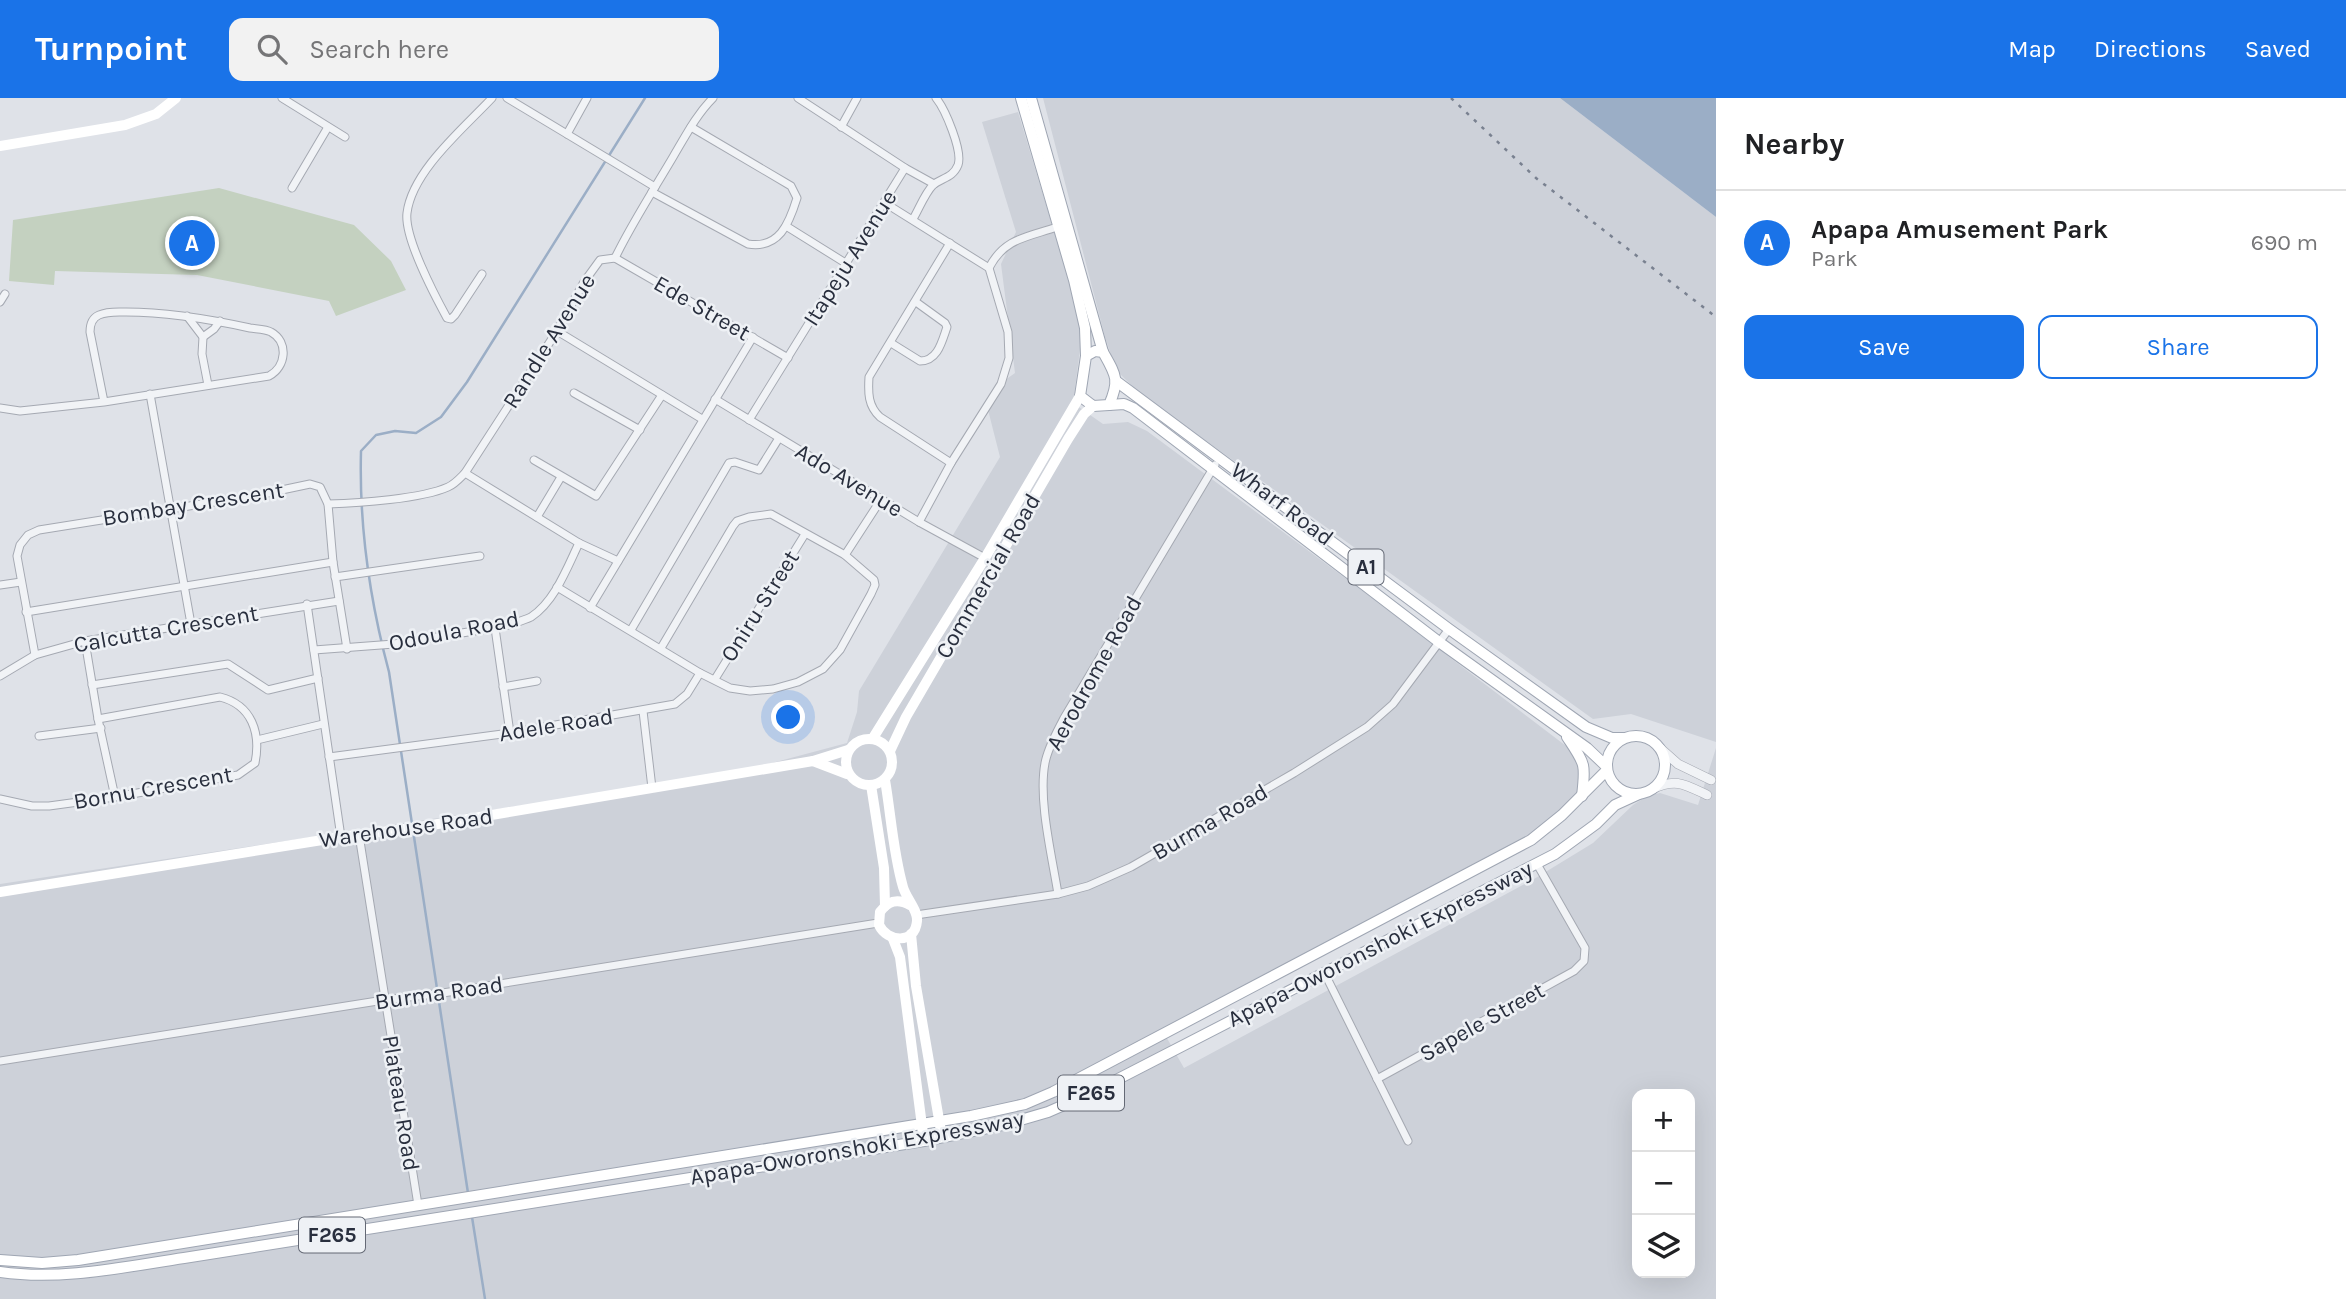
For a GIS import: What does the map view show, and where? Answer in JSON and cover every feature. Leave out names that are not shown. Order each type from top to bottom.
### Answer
[{"type":"main road","points":[[0,146],[125,125],[156,114],[176,98]]},
{"type":"main road","points":[[1021,98],[1085,328],[1086,356],[1080,396],[1093,406]]},
{"type":"main road","points":[[1031,98],[1103,352],[1116,375],[1109,405]]},
{"type":"main road","points":[[1086,356],[1095,351],[1103,352]]},
{"type":"main road","name":"Wharf Road","points":[[1116,381],[1448,629],[1586,727],[1612,738],[1623,738]]},
{"type":"main road","name":"Commercial Road","points":[[873,738],[985,558],[1080,396]]},
{"type":"main road","name":"Wharf Road","points":[[1093,406],[1124,404],[1133,408],[1439,642],[1587,748],[1607,768]]},
{"type":"main road","name":"Commercial Road","points":[[890,751],[906,717],[1068,439],[1084,414],[1093,406]]},
{"type":"main road","points":[[1564,731],[1583,761],[1585,773],[1582,796]]},
{"type":"main road","points":[[1640,736],[1648,738],[1660,748],[1665,765],[1664,775],[1652,789],[1639,794],[1622,790],[1615,785],[1607,768],[1608,755],[1614,745],[1623,738],[1640,736]]},
{"type":"main road","points":[[847,774],[845,760],[848,750],[858,741],[873,738],[886,745],[890,751],[892,766],[885,780],[902,885],[916,915],[917,922],[911,934],[916,986],[942,1137]]},
{"type":"main road","name":"Warehouse Road","points":[[0,892],[341,837],[414,828],[813,761],[848,750]]},
{"type":"main road","points":[[813,761],[847,774],[855,781],[871,785],[885,780]]},
{"type":"main road","name":"Apapa-Oworonshoki Expressway","points":[[0,1260],[42,1263],[78,1260],[940,1121],[1025,1104],[1053,1092],[1531,840],[1582,796],[1607,768]]},
{"type":"main road","points":[[871,785],[884,868],[885,906]]},
{"type":"main road","name":"Apapa-Oworonshoki Expressway","points":[[0,1272],[34,1275],[82,1273],[189,1258],[924,1141],[1007,1124],[1048,1112],[1089,1094],[1537,864],[1586,831],[1615,805],[1639,794]]},
{"type":"main road","points":[[910,905],[897,901],[885,906],[880,912],[878,923],[882,931],[893,939],[900,957],[924,1141]]},
{"type":"main road","points":[[893,939],[911,934]]},
{"type":"street","points":[[282,98],[345,137]]},
{"type":"street","points":[[482,274],[455,315],[451,319],[447,318],[429,285],[406,214],[429,163],[492,98]]},
{"type":"street","points":[[508,98],[653,190],[748,244],[763,246],[777,238],[786,226],[797,198],[792,186],[691,127]]},
{"type":"street","points":[[568,134],[587,98]]},
{"type":"street","name":"Randle Avenue","points":[[328,504],[370,502],[437,491],[452,485],[466,473],[557,331],[583,282],[600,260],[615,258],[691,127],[713,98]]},
{"type":"street","name":"Itapeju Avenue","points":[[749,420],[905,168],[798,98]]},
{"type":"street","points":[[841,127],[857,98]]},
{"type":"street","points":[[913,219],[934,184],[948,177],[958,166],[959,158],[947,114],[936,98]]},
{"type":"street","points":[[292,188],[328,127]]},
{"type":"street","points":[[905,168],[934,184]]},
{"type":"street","points":[[885,203],[989,268],[1008,332],[1009,358],[1001,384],[951,463],[919,522]]},
{"type":"street","points":[[786,226],[847,264]]},
{"type":"street","points":[[989,268],[997,253],[1011,243],[1057,227]]},
{"type":"street","points":[[950,243],[869,377],[872,410],[880,418],[951,463]]},
{"type":"street","name":"Ede Street","points":[[615,258],[788,358]]},
{"type":"street","points":[[0,302],[5,294]]},
{"type":"street","points":[[891,343],[925,361],[931,359],[941,344],[947,327],[945,323],[916,302]]},
{"type":"street","points":[[0,408],[20,411],[103,402],[269,376],[278,371],[283,362],[283,348],[271,332],[219,321],[154,312],[106,312],[96,316],[90,324],[103,402]]},
{"type":"street","points":[[187,315],[203,337],[202,354],[208,385]]},
{"type":"street","points":[[203,337],[214,330],[219,321]]},
{"type":"street","points":[[557,331],[702,419]]},
{"type":"street","points":[[590,608],[753,337]]},
{"type":"street","points":[[574,393],[640,429]]},
{"type":"street","points":[[150,394],[191,624]]},
{"type":"street","points":[[534,460],[596,496],[662,395]]},
{"type":"street","name":"Ado Avenue","points":[[715,399],[919,522],[985,558]]},
{"type":"street","points":[[631,630],[729,463],[735,462],[759,470],[779,438]]},
{"type":"street","name":"Aerodrome Road","points":[[1058,894],[1043,790],[1045,763],[1052,741],[1220,458]]},
{"type":"street","points":[[466,473],[579,544],[618,561]]},
{"type":"street","points":[[537,517],[561,477]]},
{"type":"street","name":"Bombay Crescent","points":[[35,655],[18,556],[20,545],[28,535],[39,530],[258,495],[310,484],[320,487],[328,504]]},
{"type":"street","points":[[845,555],[882,498]]},
{"type":"street","points":[[328,504],[335,577],[348,649]]},
{"type":"street","points":[[557,587],[700,673],[730,688],[750,691],[773,689],[798,682],[823,669],[840,650],[875,585],[870,576],[845,555],[771,514],[749,517],[737,521],[661,648]]},
{"type":"street","name":"Oniru Street","points":[[715,679],[805,534]]},
{"type":"street","name":"Odoula Road","points":[[314,650],[394,644],[495,628],[530,617],[557,587],[579,544]]},
{"type":"street","points":[[335,577],[480,556]]},
{"type":"street","points":[[26,611],[333,562]]},
{"type":"street","points":[[0,585],[21,582]]},
{"type":"street","name":"Calcutta Crescent","points":[[0,676],[35,655],[85,641],[339,601]]},
{"type":"street","points":[[307,604],[341,837]]},
{"type":"street","points":[[495,628],[510,733]]},
{"type":"street","name":"Burma Road","points":[[916,915],[1058,894],[1088,886],[1132,867],[1294,773],[1367,727],[1393,704],[1448,629]]},
{"type":"street","points":[[85,641],[115,797]]},
{"type":"street","points":[[92,685],[228,664],[268,690],[318,678]]},
{"type":"street","name":"Adele Road","points":[[329,757],[510,733],[675,704],[682,699],[700,673]]},
{"type":"street","points":[[503,687],[537,681]]},
{"type":"street","points":[[98,719],[220,697],[230,700],[248,713],[254,723],[257,740]]},
{"type":"street","points":[[643,711],[652,788]]},
{"type":"street","name":"Bornu Crescent","points":[[0,799],[32,806],[49,806],[237,775],[255,763],[257,740],[323,724]]},
{"type":"street","points":[[39,736],[101,728]]},
{"type":"street","points":[[1660,748],[1678,764],[1711,780]]},
{"type":"street","points":[[1652,789],[1675,782],[1707,795]]},
{"type":"street","name":"Plateau Road","points":[[359,835],[418,1205]]},
{"type":"street","name":"Sapele Street","points":[[1377,1079],[1574,971],[1584,961],[1585,948],[1537,864]]},
{"type":"street","name":"Burma Road","points":[[0,1061],[878,923]]},
{"type":"street","points":[[1325,974],[1408,1142]]},
{"type":"shaded area","points":[[1043,98],[1560,98],[1716,217],[1716,742],[1631,714],[1593,719],[1138,392],[1116,370],[1105,337]]},
{"type":"shaded area","points":[[1018,112],[1083,327],[1073,403],[1103,424],[1128,422],[1147,431],[1574,752],[1584,765],[1580,790],[1535,838],[1164,1033],[1184,1068],[1534,879],[1593,843],[1633,805],[1647,796],[1660,793],[1698,805],[1716,748],[1716,1299],[0,1299],[0,884],[572,798],[757,767],[847,743],[857,712],[859,691],[1000,457],[986,402],[1001,383],[1015,373],[1001,264],[1016,232],[982,122]]},
{"type":"green space","points":[[219,188],[354,225],[391,261],[406,290],[336,316],[329,301],[197,275],[55,271],[54,285],[9,281],[13,220]]},
{"type":"water","points":[[1560,98],[1716,98],[1716,217]]},
{"type":"waterway","points":[[468,1193],[389,672],[376,618],[367,562],[361,451],[376,435],[395,431],[416,433],[441,417],[467,382],[645,98]]},
{"type":"waterway","points":[[472,1217],[485,1299]]},
{"type":"railway","points":[[1451,98],[1536,178],[1716,317]]},
{"type":"place","name":"Apapa Amusement Park","points":[[192,243]]}]
